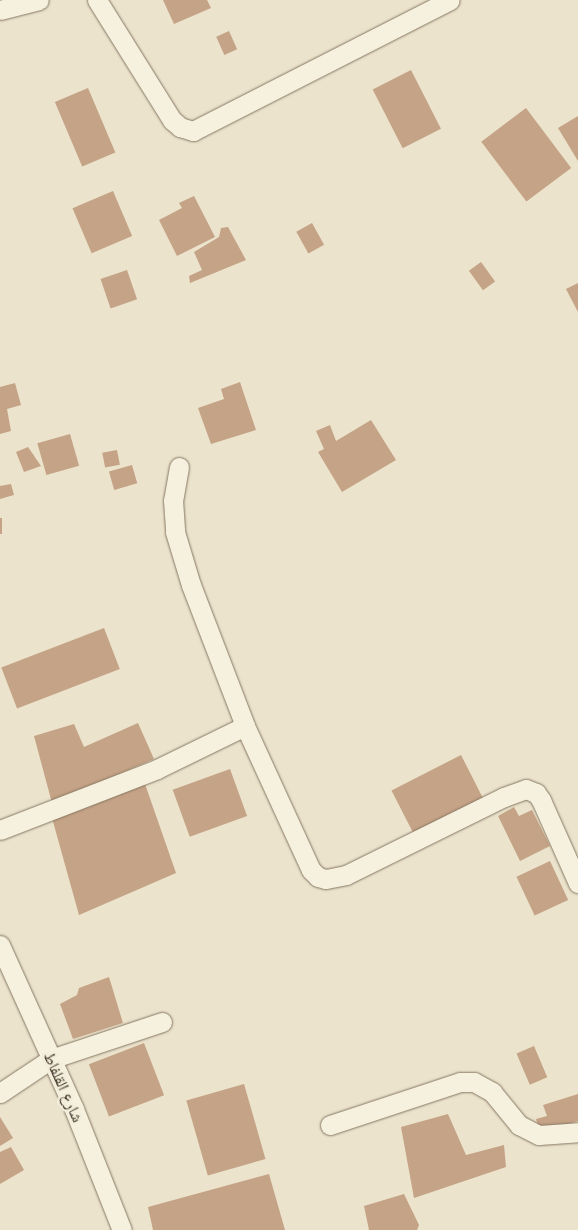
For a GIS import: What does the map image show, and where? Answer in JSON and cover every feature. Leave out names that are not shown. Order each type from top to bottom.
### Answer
[{"type":"street","points":[[0,10],[39,0]]},
{"type":"street","points":[[97,0],[172,120],[180,127],[193,131],[450,0]]},
{"type":"street","points":[[179,467],[173,500],[175,532],[191,585],[245,726],[311,870],[318,877],[326,878],[346,875],[504,796],[526,789],[536,793],[541,800],[578,883]]},
{"type":"street","points":[[0,830],[156,769],[245,726]]},
{"type":"street","name":"شارع القلفاط","points":[[0,945],[92,1151],[122,1230]]},
{"type":"street","points":[[0,1093],[51,1059],[162,1022]]},
{"type":"street","points":[[330,1125],[460,1082],[474,1082],[492,1092],[519,1125],[540,1136],[578,1132]]},
{"type":"building","points":[[163,0],[207,0],[211,8],[174,24]]},
{"type":"building","points":[[229,31],[237,49],[224,55],[216,37]]},
{"type":"building","points":[[411,70],[441,129],[403,148],[373,90]]},
{"type":"building","points":[[88,88],[115,152],[82,167],[55,102]]},
{"type":"building","points":[[526,108],[571,168],[526,202],[481,142]]},
{"type":"building","points":[[578,116],[578,161],[558,128]]},
{"type":"building","points":[[113,191],[132,236],[92,253],[72,208]]},
{"type":"building","points":[[194,196],[215,237],[177,256],[159,220],[182,208],[179,203]]},
{"type":"building","points":[[312,223],[324,245],[308,254],[296,232]]},
{"type":"building","points":[[228,227],[246,260],[190,283],[189,276],[202,270],[194,252],[219,237],[221,228]]},
{"type":"building","points":[[481,262],[495,281],[483,290],[469,271]]},
{"type":"building","points":[[127,270],[137,299],[111,308],[101,279]]},
{"type":"building","points":[[578,283],[578,312],[566,289]]},
{"type":"building","points":[[240,382],[256,430],[211,444],[198,408],[224,399],[221,389]]},
{"type":"building","points":[[15,383],[21,405],[7,409],[11,431],[0,434],[0,387]]},
{"type":"building","points":[[371,420],[396,460],[342,492],[318,452],[324,449],[316,431],[330,425],[336,441]]},
{"type":"building","points":[[70,434],[79,466],[46,475],[37,443]]},
{"type":"building","points":[[28,447],[41,466],[24,472],[16,452]]},
{"type":"building","points":[[117,450],[120,465],[105,468],[102,453]]},
{"type":"building","points":[[132,465],[137,483],[114,490],[109,472]]},
{"type":"building","points":[[11,484],[14,495],[0,499],[0,486]]},
{"type":"building","points":[[0,518],[2,518],[2,534],[0,534]]},
{"type":"building","points":[[104,628],[120,669],[17,708],[1,667]]},
{"type":"building","points":[[138,723],[154,759],[52,803],[34,736],[74,724],[84,747]]},
{"type":"building","points":[[461,755],[484,800],[415,836],[392,790]]},
{"type":"building","points":[[230,769],[247,816],[190,837],[173,790]]},
{"type":"building","points":[[145,784],[176,873],[79,915],[52,818]]},
{"type":"building","points":[[514,807],[519,816],[532,810],[550,846],[520,861],[498,816]]},
{"type":"building","points":[[550,861],[568,900],[535,916],[516,877]]},
{"type":"building","points":[[109,977],[123,1023],[73,1039],[60,1004],[77,995],[79,988]]},
{"type":"building","points":[[144,1043],[164,1095],[109,1116],[89,1064]]},
{"type":"building","points":[[534,1046],[547,1077],[530,1085],[517,1053]]},
{"type":"building","points":[[244,1084],[265,1159],[208,1176],[186,1101]]},
{"type":"building","points":[[578,1094],[578,1121],[540,1133],[536,1119],[547,1116],[543,1105]]},
{"type":"building","points":[[448,1114],[466,1155],[504,1145],[506,1167],[414,1198],[401,1127]]},
{"type":"building","points":[[0,1117],[13,1138],[0,1146]]},
{"type":"building","points":[[11,1147],[24,1170],[0,1184],[0,1152]]},
{"type":"building","points":[[269,1174],[285,1230],[153,1230],[148,1207]]},
{"type":"building","points":[[404,1194],[419,1225],[417,1230],[369,1230],[364,1206]]}]
